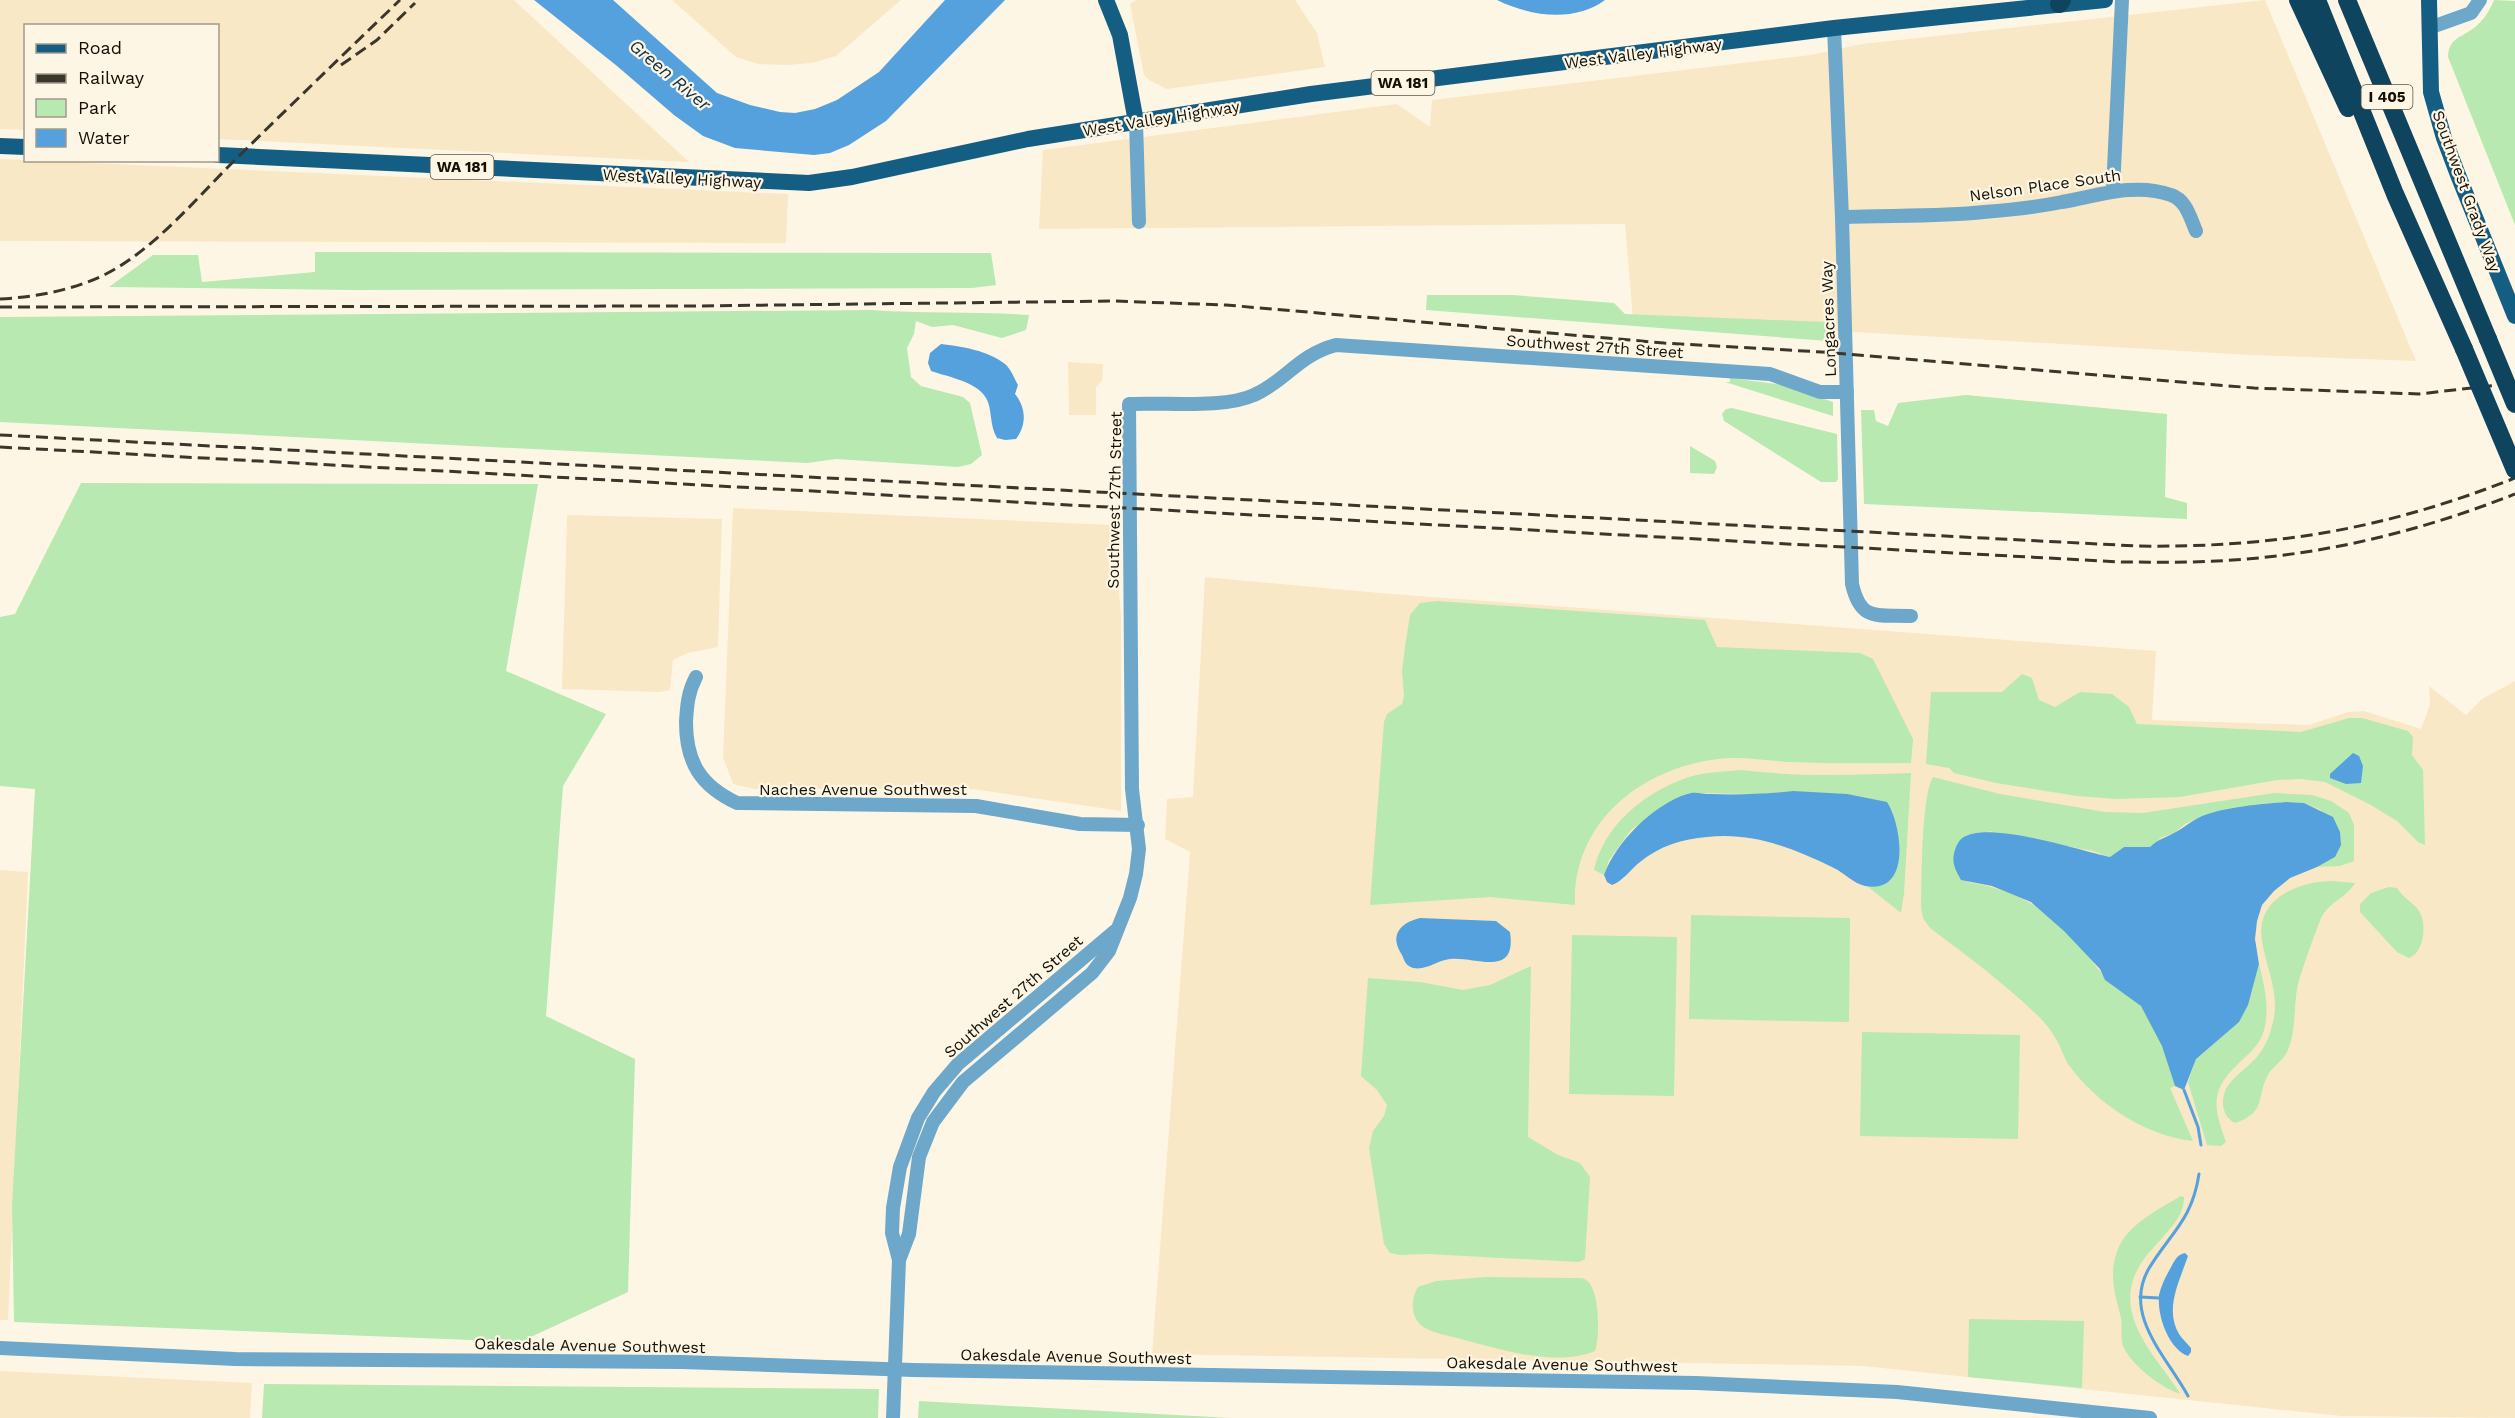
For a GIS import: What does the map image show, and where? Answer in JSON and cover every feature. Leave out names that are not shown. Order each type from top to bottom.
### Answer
[{"type":"highway","name":"I 405","points":[[2347,0],[2515,404]]},
{"type":"highway","points":[[2360,0],[2396,96],[2427,194]]},
{"type":"highway","points":[[2305,2],[2371,156],[2395,194],[2515,470]]},
{"type":"main road","points":[[1106,0],[1120,35],[1136,122]]},
{"type":"main road","name":"West Valley Highway","points":[[219,155],[809,183],[852,177],[1023,140],[1311,94],[1834,28],[2060,2],[2105,0]]},
{"type":"main road","name":"Southwest Grady Way","points":[[2429,0],[2431,92],[2444,138],[2515,316]]},
{"type":"main road","points":[[0,146],[24,147]]},
{"type":"street","points":[[2113,190],[2122,0]]},
{"type":"street","points":[[2429,28],[2471,13],[2480,0]]},
{"type":"street","name":"Longacres Way","points":[[1834,28],[1842,217],[1852,584],[1859,607],[1869,614],[1911,616]]},
{"type":"street","points":[[1136,122],[1139,222]]},
{"type":"street","name":"Nelson Place South","points":[[1842,217],[1982,213],[2061,203],[2113,190],[2149,191],[2170,194],[2177,198],[2185,205],[2196,231]]},
{"type":"street","name":"Southwest 27th Street","points":[[892,1418],[898,1260],[892,1233],[896,1185],[910,1134],[926,1105],[958,1064],[1115,931],[1130,898],[1136,874],[1139,849],[1132,789],[1129,404],[1234,402],[1261,392],[1304,358],[1336,345],[1770,374],[1820,392],[1847,392]]},
{"type":"street","name":"Naches Avenue Southwest","points":[[696,677],[687,700],[686,732],[690,757],[708,786],[721,796],[737,803],[751,805],[976,806],[1080,824],[1138,825]]},
{"type":"street","name":"Oakesdale Avenue Southwest","points":[[0,1348],[235,1359],[682,1362],[895,1370],[1702,1383],[1897,1392],[2150,1418]]},
{"type":"shaded area","points":[[0,0],[514,0],[689,162],[219,139],[219,24],[24,24],[24,130],[0,129]]},
{"type":"shaded area","points":[[672,0],[901,0],[836,56],[812,63],[787,65],[758,64],[736,57]]},
{"type":"shaded area","points":[[1136,0],[1295,0],[1317,33],[1325,67],[1167,89],[1144,75],[1130,4]]},
{"type":"shaded area","points":[[2265,0],[2416,361],[2250,355],[1633,319],[1625,224],[1039,229],[1043,150],[1397,104],[1430,127],[1432,100],[1810,55],[1862,44]]},
{"type":"shaded area","points":[[0,159],[24,160],[24,162],[68,162],[788,194],[786,243],[0,241]]},
{"type":"shaded area","points":[[1068,362],[1103,364],[1102,381],[1096,387],[1096,415],[1069,415]]},
{"type":"shaded area","points":[[733,508],[1113,525],[1121,615],[1121,811],[973,789],[754,789],[733,784],[723,757]]},
{"type":"shaded area","points":[[567,515],[722,519],[718,647],[688,653],[673,660],[670,690],[659,692],[562,689]]},
{"type":"shaded area","points":[[1205,577],[1380,593],[2156,651],[2152,720],[2309,725],[2348,712],[2364,711],[2421,729],[2430,704],[2429,686],[2466,715],[2482,699],[2515,681],[2515,1418],[2341,1416],[1863,1366],[1152,1354],[1190,852],[1165,839],[1167,799],[1193,797]]},
{"type":"shaded area","points":[[0,870],[28,872],[8,1320],[0,1320]]},
{"type":"shaded area","points":[[0,1371],[252,1383],[250,1418],[0,1418]]},
{"type":"green space","points":[[2494,0],[2515,1],[2515,225],[2448,57],[2452,43],[2479,24]]},
{"type":"green space","points":[[315,252],[991,253],[996,285],[972,288],[352,290],[109,287],[153,255],[198,255],[202,282],[315,272]]},
{"type":"green space","points":[[1427,295],[1512,295],[1614,303],[1625,314],[1826,322],[1828,341],[1426,310]]},
{"type":"green space","points":[[872,310],[1029,315],[1026,330],[1002,338],[953,325],[932,327],[916,321],[914,334],[907,348],[911,377],[921,386],[963,397],[970,403],[982,455],[971,464],[958,467],[836,459],[807,463],[0,422],[0,317]]},
{"type":"green space","points":[[1730,378],[1784,385],[1833,402],[1833,416],[1725,382],[1730,382]]},
{"type":"green space","points":[[1966,395],[2167,414],[2165,497],[2187,503],[2187,519],[1864,504],[1861,410],[1874,410],[1876,421],[1888,426],[1898,403]]},
{"type":"green space","points":[[1732,408],[1837,434],[1838,479],[1836,482],[1821,482],[1724,421],[1722,414],[1726,409]]},
{"type":"green space","points":[[1690,446],[1715,461],[1717,467],[1714,474],[1690,473]]},
{"type":"green space","points":[[81,483],[538,484],[506,671],[606,714],[563,786],[546,1016],[635,1059],[628,1292],[520,1342],[14,1322],[12,1206],[35,789],[0,786],[0,617],[15,614]]},
{"type":"green space","points":[[1437,601],[1705,620],[1717,647],[1860,653],[1873,659],[1913,739],[1911,763],[1806,763],[1736,758],[1690,764],[1663,774],[1638,788],[1616,805],[1599,825],[1585,849],[1577,876],[1575,905],[1490,897],[1370,905],[1384,722],[1387,714],[1402,704],[1404,696],[1402,672],[1410,615],[1420,603]]},
{"type":"green space","points":[[2022,674],[2032,678],[2039,700],[2055,707],[2080,692],[2112,694],[2129,707],[2137,724],[2301,732],[2349,718],[2362,718],[2408,731],[2413,737],[2412,755],[2423,770],[2425,845],[2418,842],[2397,821],[2325,782],[2301,779],[2277,780],[2180,797],[2117,799],[2077,796],[1996,783],[1954,773],[1949,768],[1926,764],[1931,692],[2002,692]]},
{"type":"green space","points":[[1741,770],[1804,775],[1911,773],[1901,913],[1867,886],[1884,884],[1899,847],[1892,810],[1819,794],[1793,791],[1760,794],[1688,793],[1669,803],[1631,830],[1609,860],[1604,875],[1594,870],[1606,840],[1615,827],[1638,804],[1652,794],[1695,775]]},
{"type":"green space","points":[[1933,777],[2000,794],[2105,812],[2143,813],[2274,793],[2312,795],[2331,801],[2349,813],[2354,825],[2354,861],[2340,866],[2317,867],[2335,857],[2321,810],[2304,803],[2262,804],[2204,815],[2185,824],[2173,834],[2162,837],[2150,847],[2124,847],[2110,857],[2093,851],[1989,831],[1967,882],[2011,894],[2046,914],[2076,942],[2108,982],[2130,996],[2145,1011],[2161,1042],[2175,1086],[2170,1088],[2193,1141],[2175,1138],[2140,1125],[2107,1104],[2079,1078],[2068,1064],[2054,1036],[2039,1017],[1998,980],[1930,928],[1923,918],[1921,907],[1924,820],[1929,787]]},
{"type":"green space","points":[[2331,881],[2355,883],[2347,893],[2328,908],[2321,918],[2298,984],[2294,1027],[2287,1052],[2269,1073],[2257,1109],[2245,1119],[2235,1123],[2225,1113],[2223,1105],[2226,1090],[2234,1078],[2251,1064],[2261,1051],[2269,1035],[2274,1015],[2274,993],[2262,941],[2265,914],[2272,904],[2292,889]]},
{"type":"green space","points":[[2389,887],[2397,888],[2417,908],[2423,920],[2423,936],[2419,949],[2409,958],[2397,952],[2360,912],[2360,904],[2371,893]]},
{"type":"green space","points":[[1691,915],[1850,918],[1849,1022],[1689,1019]]},
{"type":"green space","points":[[1572,935],[1677,937],[1674,1096],[1569,1094]]},
{"type":"green space","points":[[2259,964],[2267,1012],[2264,1031],[2258,1044],[2229,1074],[2218,1092],[2217,1109],[2226,1142],[2221,1146],[2207,1145],[2188,1082],[2196,1059],[2252,990]]},
{"type":"green space","points":[[1531,966],[1528,1137],[1558,1155],[1580,1163],[1590,1177],[1585,1259],[1579,1262],[1390,1253],[1384,1244],[1369,1148],[1373,1131],[1384,1116],[1387,1105],[1377,1090],[1361,1076],[1368,978],[1420,982],[1463,990],[1490,985]]},
{"type":"green space","points":[[1862,1032],[2020,1035],[2018,1139],[1860,1136]]},
{"type":"green space","points":[[2181,1196],[2184,1197],[2184,1203],[2180,1214],[2140,1265],[2132,1283],[2130,1300],[2133,1317],[2140,1334],[2180,1393],[2178,1393],[2148,1375],[2125,1350],[2122,1342],[2121,1318],[2115,1292],[2113,1267],[2118,1249],[2129,1232],[2145,1218]]},
{"type":"green space","points":[[1486,1277],[1583,1278],[1586,1280],[1594,1293],[1598,1314],[1595,1351],[1580,1356],[1530,1355],[1434,1332],[1416,1320],[1413,1303],[1418,1287],[1436,1281]]},
{"type":"green space","points":[[1969,1319],[2084,1321],[2082,1388],[1968,1377]]},
{"type":"green space","points":[[264,1384],[879,1389],[878,1418],[262,1418]]},
{"type":"green space","points":[[919,1401],[1231,1418],[918,1418]]},
{"type":"water","name":"Green River","points":[[534,0],[613,0],[717,93],[750,105],[795,113],[815,109],[837,100],[879,72],[945,0],[1005,0],[886,121],[849,145],[830,153],[814,155],[735,148],[703,136],[674,115]]},
{"type":"water","points":[[1497,0],[1605,0],[1580,12],[1552,15],[1523,10]]},
{"type":"water","points":[[941,344],[983,352],[998,359],[1009,368],[1018,385],[1015,394],[1019,399],[1024,416],[1022,428],[1016,439],[997,438],[988,402],[979,390],[963,381],[931,371],[928,363],[930,353]]},
{"type":"water","points":[[2353,753],[2359,756],[2363,766],[2361,783],[2346,784],[2330,778],[2330,774]]},
{"type":"water","points":[[1793,791],[1847,794],[1887,802],[1899,841],[1897,869],[1890,880],[1880,886],[1865,886],[1856,883],[1834,868],[1788,848],[1757,839],[1724,836],[1698,838],[1672,844],[1647,856],[1616,883],[1612,885],[1607,882],[1604,875],[1617,850],[1637,826],[1674,799],[1693,793],[1741,794]]},
{"type":"water","points":[[2286,802],[2304,803],[2333,817],[2340,832],[2341,845],[2335,857],[2290,878],[2262,905],[2255,939],[2259,964],[2248,1005],[2239,1022],[2196,1059],[2184,1090],[2175,1086],[2162,1046],[2141,1006],[2105,980],[2100,969],[2064,931],[2031,902],[1992,886],[1961,880],[1955,869],[1954,854],[1960,840],[1979,833],[1995,832],[2015,835],[2110,857],[2124,847],[2150,847],[2198,818],[2211,813],[2243,806]]},
{"type":"water","points":[[1420,918],[1496,921],[1510,932],[1510,947],[1507,956],[1492,962],[1450,959],[1424,968],[1409,966],[1398,948],[1397,936],[1407,923]]},
{"type":"water","points":[[2185,1253],[2188,1256],[2175,1295],[2173,1315],[2179,1334],[2191,1348],[2188,1356],[2175,1346],[2165,1330],[2159,1303],[2159,1295],[2166,1276],[2179,1255]]},
{"type":"waterway","points":[[2184,1090],[2198,1127],[2201,1145]]},
{"type":"waterway","points":[[2188,1396],[2151,1336],[2144,1320],[2141,1304],[2142,1287],[2148,1270],[2186,1215],[2196,1190],[2199,1174]]},
{"type":"waterway","points":[[2140,1297],[2159,1298]]},
{"type":"railway","points":[[0,299],[39,295],[77,286],[102,276],[140,252],[175,222],[239,156],[400,0]]},
{"type":"railway","points":[[341,65],[377,40],[415,3]]},
{"type":"railway","points":[[0,307],[692,306],[1113,301],[1226,305],[1664,343],[1822,352],[2254,388],[2419,394],[2515,383]]},
{"type":"railway","points":[[0,435],[2137,546],[2236,543],[2329,532],[2421,510],[2515,478]]},
{"type":"railway","points":[[0,447],[2121,562],[2217,561],[2331,548],[2406,531],[2515,494]]}]
